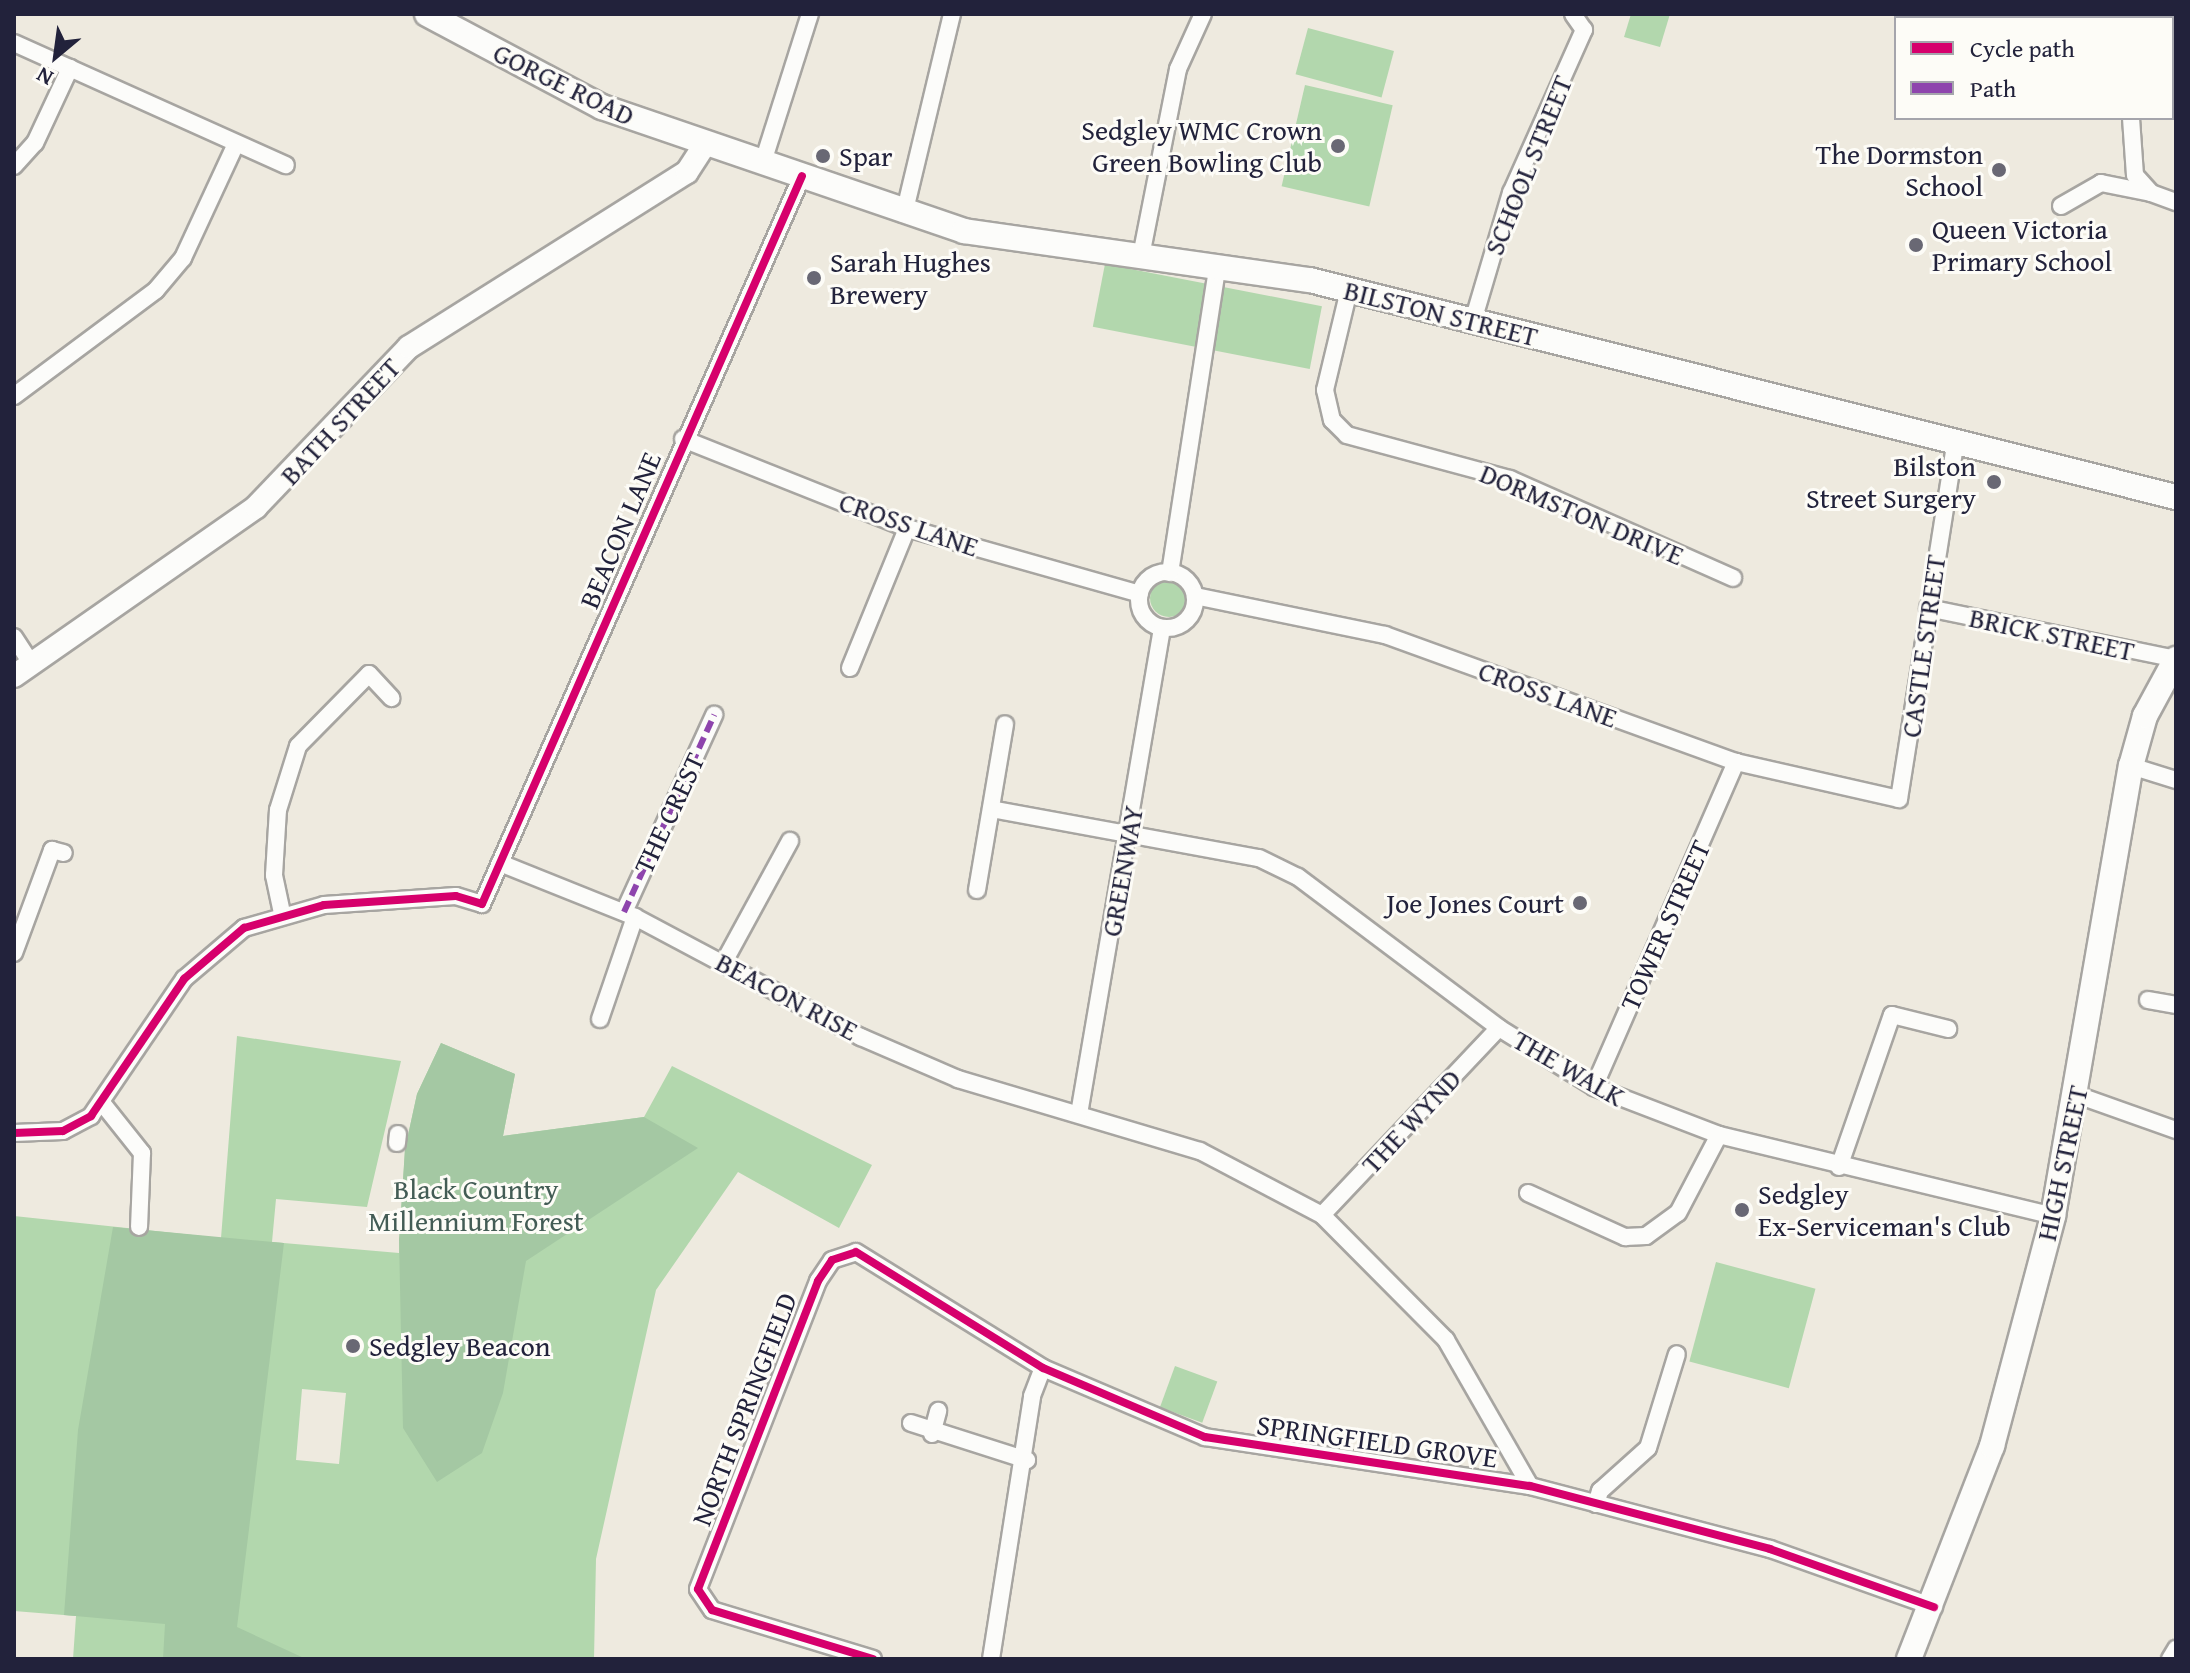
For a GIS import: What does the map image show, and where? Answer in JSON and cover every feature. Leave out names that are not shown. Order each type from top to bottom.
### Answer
[{"type":"main road","name":"GORGE ROAD","points":[[427,14],[585,100],[705,144]]},
{"type":"main road","name":"BILSTON STREET","points":[[705,144],[904,214],[964,231],[1142,251],[1349,290],[1955,445],[2176,497]]},
{"type":"main road","name":"HIGH STREET","points":[[1909,1659],[1934,1607],[1977,1499],[2053,1216],[2077,1095],[2131,766],[2145,716],[2176,659]]},
{"type":"street","points":[[763,162],[810,14]]},
{"type":"street","points":[[904,214],[952,14]]},
{"type":"street","points":[[1142,251],[1178,69],[1203,14]]},
{"type":"street","name":"SCHOOL STREET","points":[[1473,321],[1511,193],[1584,30],[1573,14]]},
{"type":"street","points":[[14,43],[286,165]]},
{"type":"street","points":[[14,166],[35,143],[70,68]]},
{"type":"street","points":[[2131,120],[2135,175],[2151,193]]},
{"type":"street","points":[[14,396],[156,290],[183,258],[236,144]]},
{"type":"street","name":"BATH STREET","points":[[22,669],[256,507],[409,347],[687,172],[705,144]]},
{"type":"street","name":"BEACON LANE","points":[[282,913],[456,896],[482,904],[683,439],[802,176]]},
{"type":"street","points":[[2061,206],[2101,183],[2151,193],[2176,202]]},
{"type":"street","points":[[1170,573],[1218,264]]},
{"type":"street","name":"DORMSTON DRIVE","points":[[1349,290],[1325,390],[1332,420],[1347,435],[1510,479],[1733,578]]},
{"type":"street","name":"CROSS LANE","points":[[683,439],[907,528],[1140,594]]},
{"type":"street","name":"CASTLE STREET","points":[[1899,799],[1955,445]]},
{"type":"street","points":[[850,668],[907,528]]},
{"type":"street","points":[[1170,573],[1186,580],[1195,596],[1183,624],[1162,628],[1144,616],[1140,594],[1151,577],[1170,573]]},
{"type":"street","name":"CROSS LANE","points":[[1195,596],[1385,635],[1736,762],[1899,799]]},
{"type":"street","name":"BRICK STREET","points":[[1928,608],[2176,659]]},
{"type":"street","name":"GREENWAY","points":[[1079,1114],[1162,628]]},
{"type":"street","points":[[14,637],[22,669]]},
{"type":"street","points":[[14,1133],[63,1131],[103,1104],[184,979],[244,928],[282,913],[274,875],[278,810],[298,746],[369,674],[391,698]]},
{"type":"street","name":"THE CREST","points":[[600,1019],[629,914],[714,715]]},
{"type":"street","points":[[977,890],[1005,724]]},
{"type":"street","name":"TOWER STREET","points":[[1594,1087],[1736,762]]},
{"type":"street","points":[[2131,766],[2176,780]]},
{"type":"street","name":"THE WALK","points":[[991,809],[1259,858],[1298,877],[1499,1028],[1594,1087],[1719,1135],[1839,1167],[2053,1216]]},
{"type":"street","points":[[724,962],[790,841]]},
{"type":"street","points":[[14,953],[52,850],[64,853]]},
{"type":"street","name":"BEACON RISE","points":[[500,863],[629,914],[944,1073],[1200,1151],[1322,1215],[1446,1340],[1530,1486]]},
{"type":"street","points":[[2148,1000],[2176,1005]]},
{"type":"street","points":[[1839,1167],[1892,1015],[1948,1029]]},
{"type":"street","name":"THE WYND","points":[[1322,1215],[1499,1028]]},
{"type":"street","points":[[2077,1095],[2176,1130]]},
{"type":"street","points":[[103,1104],[142,1153],[139,1227]]},
{"type":"street","points":[[1528,1193],[1625,1237],[1646,1236],[1678,1213],[1719,1135]]},
{"type":"street","name":"SPRINGFIELD GROVE","points":[[842,1253],[878,1262],[1043,1368],[1205,1437],[1530,1486],[1770,1549],[1934,1607]]},
{"type":"street","name":"NORTH SPRINGFIELD","points":[[842,1253],[818,1281],[791,1341],[698,1589],[712,1610],[873,1659]]},
{"type":"street","points":[[1596,1504],[1600,1491],[1648,1448],[1677,1354]]},
{"type":"street","points":[[991,1659],[1027,1460],[1032,1396],[1043,1368]]},
{"type":"street","points":[[932,1434],[938,1411]]},
{"type":"street","points":[[911,1423],[932,1434],[1027,1460]]},
{"type":"street","points":[[2170,1659],[2176,1649]]},
{"type":"green space","points":[[1631,14],[1670,14],[1660,47],[1624,37]]},
{"type":"green space","points":[[1308,28],[1394,51],[1382,97],[1296,74]]},
{"type":"green space","name":"Sedgley WMC Crown Green Bowling Club","points":[[1305,85],[1393,105],[1369,207],[1282,186]]},
{"type":"green space","points":[[1105,264],[1322,306],[1310,369],[1093,327]]},
{"type":"green space","points":[[1169,579],[1182,585],[1188,598],[1182,611],[1169,617],[1156,611],[1150,598],[1156,585]]},
{"type":"green space","points":[[237,1036],[401,1061],[367,1207],[276,1199],[272,1242],[399,1253],[405,1149],[417,1094],[441,1043],[515,1074],[503,1136],[644,1117],[672,1066],[872,1165],[839,1228],[738,1172],[656,1290],[596,1559],[594,1659],[73,1659],[76,1616],[14,1611],[14,1216],[221,1238]],"holes":[[[302,1389],[346,1393],[339,1464],[296,1460]]]},
{"type":"green space","name":"Black Country Millennium Forest","points":[[441,1043],[515,1074],[503,1136],[644,1117],[698,1148],[526,1261],[503,1393],[482,1453],[437,1482],[403,1428],[399,1239],[405,1149],[417,1094]]},
{"type":"green space","points":[[113,1227],[284,1243],[237,1627],[306,1659],[163,1659],[165,1624],[64,1615],[78,1430]]},
{"type":"green space","points":[[1716,1262],[1815,1289],[1789,1388],[1689,1361]]},
{"type":"green space","points":[[1175,1366],[1217,1381],[1202,1423],[1160,1407]]},
{"type":"marked path","points":[[624,912],[714,715]]},
{"type":"cycle path","points":[[14,1133],[63,1131],[91,1116],[184,979],[244,928],[324,905],[456,896],[482,904],[802,176]]},
{"type":"cycle path","points":[[873,1659],[712,1610],[698,1589],[818,1281],[832,1260],[856,1252],[1043,1368],[1205,1437],[1530,1486],[1770,1549],[1934,1607]]},
{"type":"place","name":"Sedgley WMC Crown Green Bowling Club","points":[[1338,146]]},
{"type":"place","name":"Spar","points":[[823,156]]},
{"type":"place","name":"The Dormston School","points":[[1999,170]]},
{"type":"place","name":"Queen Victoria Primary School","points":[[1916,245]]},
{"type":"place","name":"Sarah Hughes Brewery","points":[[814,278]]},
{"type":"place","name":"Bilston Street Surgery","points":[[1994,482]]},
{"type":"place","name":"Joe Jones Court","points":[[1580,903]]},
{"type":"place","name":"Sedgley Ex-Serviceman's Club","points":[[1742,1210]]},
{"type":"place","name":"Sedgley Beacon","points":[[353,1346]]}]
